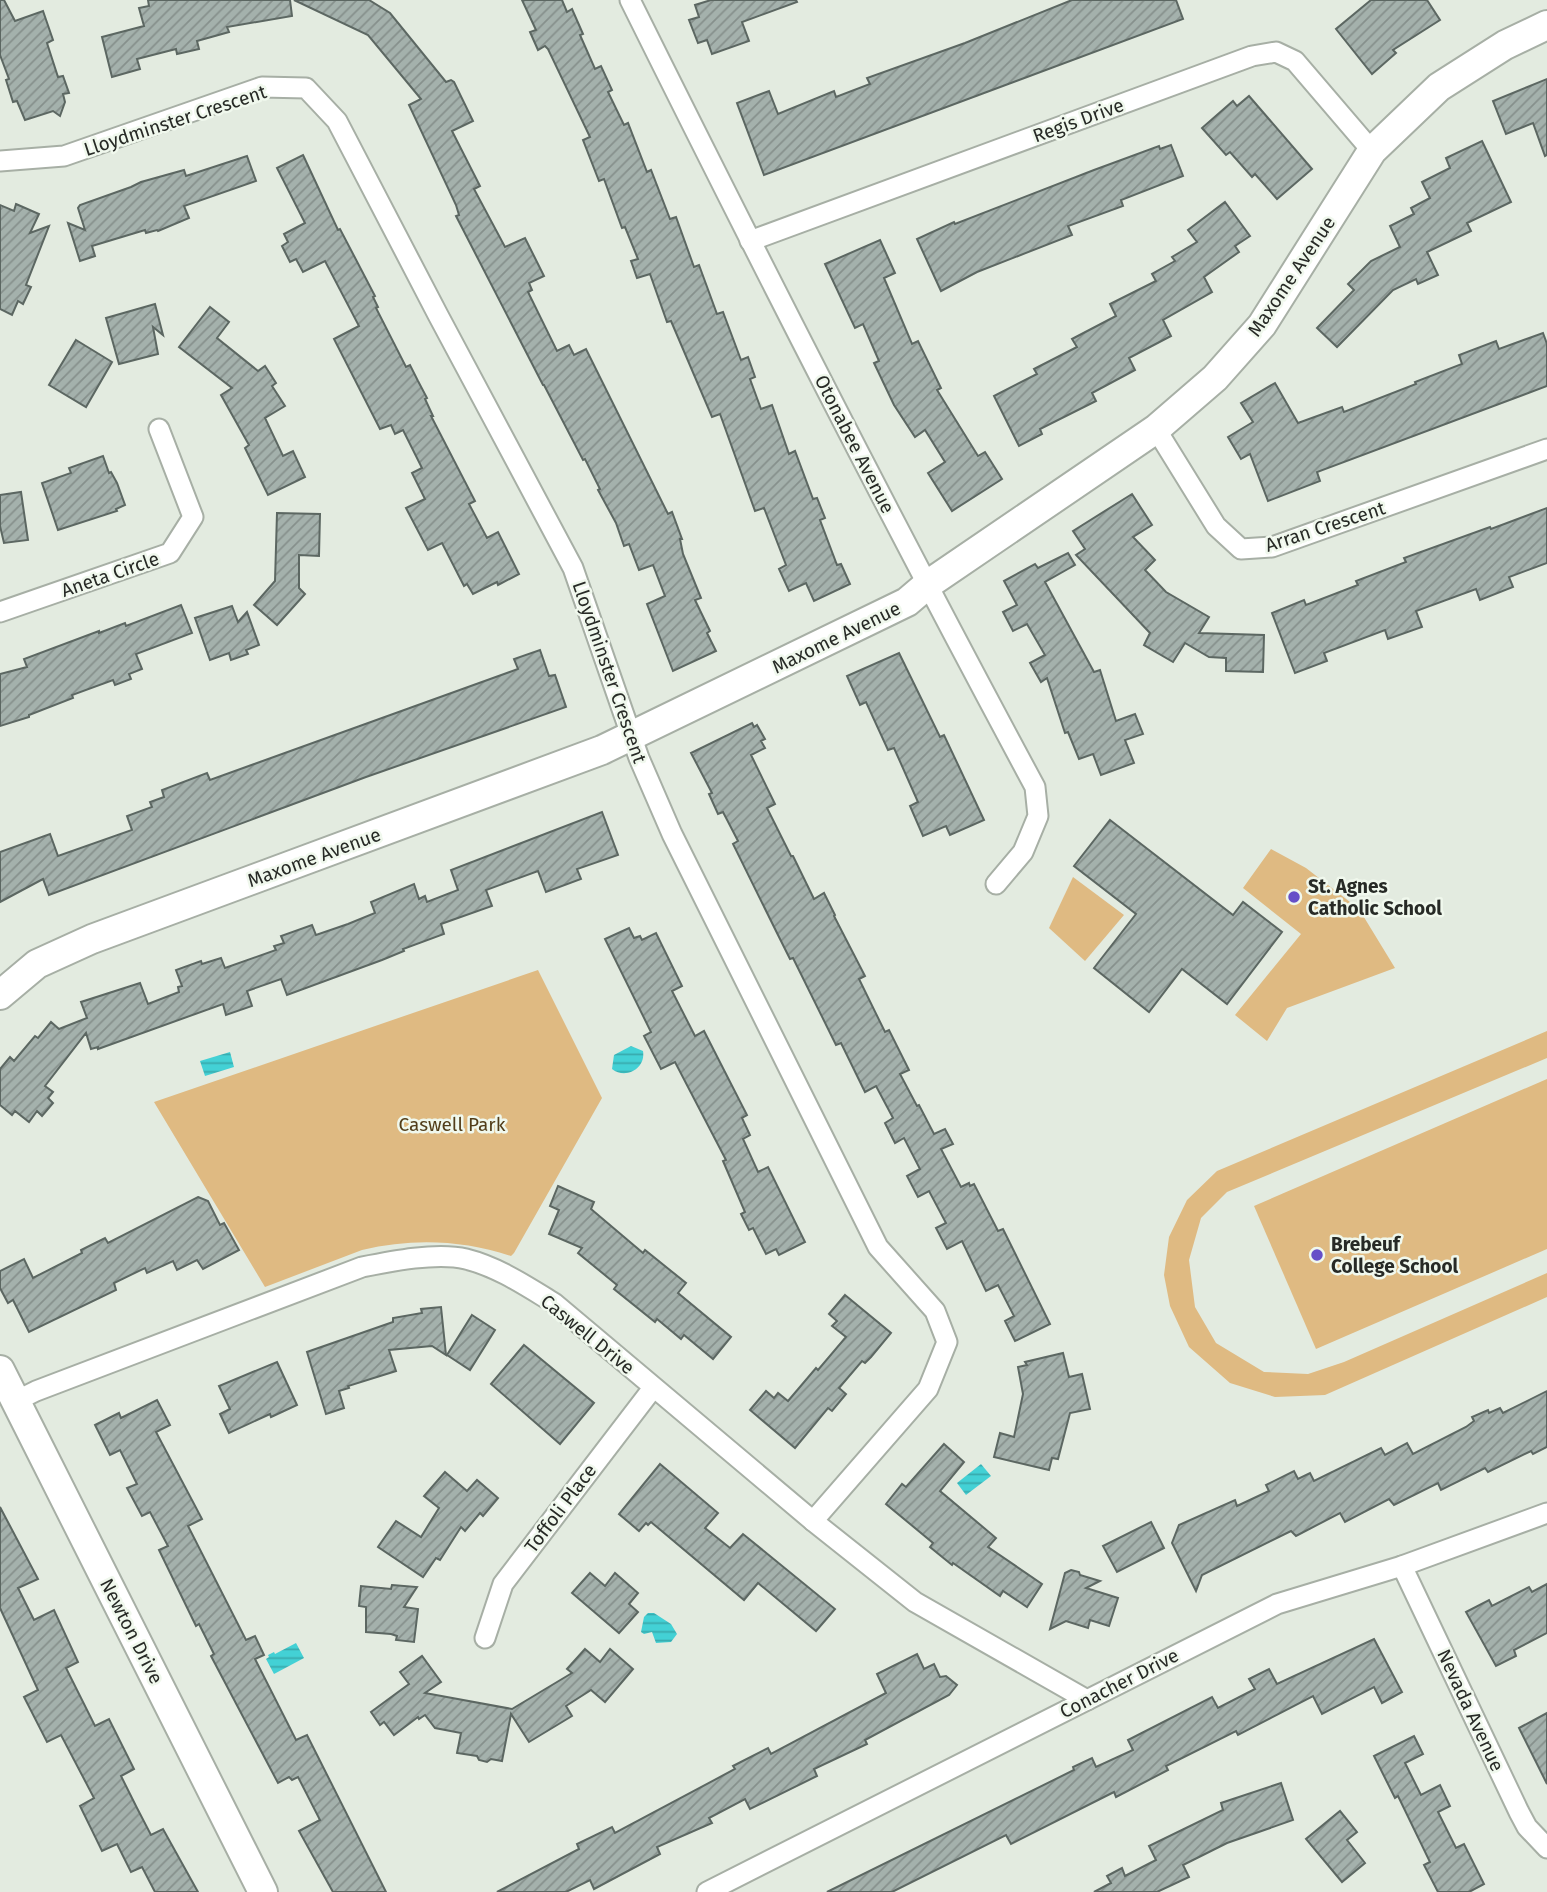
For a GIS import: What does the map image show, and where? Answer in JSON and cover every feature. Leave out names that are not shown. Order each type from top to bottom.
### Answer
[{"type":"street","name":"Otonabee Avenue","points":[[630,0],[927,585],[1035,787],[1038,816],[1023,852],[996,884]]},
{"type":"street","name":"Maxome Avenue","points":[[0,995],[37,964],[92,939],[631,738],[907,602],[927,585],[1156,429],[1215,378],[1262,325],[1372,151],[1438,87],[1505,45],[1547,25]]},
{"type":"street","name":"Regis Drive","points":[[750,241],[1252,56],[1276,52],[1295,61],[1372,151]]},
{"type":"street","name":"Lloydminster Crescent","points":[[0,161],[64,156],[262,88],[306,88],[337,121],[573,568],[631,738],[672,834],[878,1247],[935,1311],[947,1342],[928,1389],[813,1521]]},
{"type":"street","name":"Aneta Circle","points":[[0,612],[170,553],[193,517],[159,429]]},
{"type":"street","name":"Arran Crescent","points":[[1156,429],[1216,526],[1241,549],[1272,547],[1547,449]]},
{"type":"street","name":"Caswell Drive","points":[[16,1401],[362,1267],[411,1258],[464,1259],[509,1276],[554,1303],[813,1521],[915,1602],[1087,1700]]},
{"type":"street","name":"Newton Drive","points":[[0,1370],[263,1892]]},
{"type":"street","name":"Toffoli Place","points":[[485,1638],[503,1584],[653,1388]]},
{"type":"street","name":"Conacher Drive","points":[[707,1892],[1277,1604],[1402,1566],[1547,1513]]},
{"type":"street","name":"Nevada Avenue","points":[[1402,1566],[1519,1812],[1527,1827],[1547,1848]]},
{"type":"green space","points":[[1271,849],[1306,868],[1359,909],[1395,968],[1287,1008],[1267,1041],[1235,1015],[1301,934],[1243,888]]},
{"type":"green space","points":[[1073,877],[1124,915],[1085,961],[1049,928]]},
{"type":"green space","name":"Caswell Park","points":[[538,970],[602,1098],[514,1253],[511,1256],[456,1244],[419,1242],[381,1246],[362,1250],[265,1287],[154,1102]]},
{"type":"green space","points":[[1547,1031],[1547,1058],[1227,1192],[1201,1218],[1189,1260],[1195,1307],[1216,1343],[1264,1372],[1308,1374],[1344,1362],[1547,1273],[1547,1297],[1325,1395],[1275,1397],[1230,1383],[1189,1347],[1170,1306],[1164,1275],[1169,1237],[1187,1200],[1217,1171]]},
{"type":"green space","points":[[1547,1079],[1547,1249],[1316,1349],[1254,1206]]},
{"type":"water","points":[[631,1046],[643,1051],[638,1067],[629,1073],[612,1069],[614,1055]]},
{"type":"water","points":[[230,1052],[234,1067],[205,1076],[200,1061]]},
{"type":"water","points":[[981,1464],[991,1476],[966,1495],[957,1483]]},
{"type":"water","points":[[648,1613],[654,1613],[671,1624],[677,1634],[671,1642],[656,1643],[652,1632],[641,1632],[644,1617]]},
{"type":"water","points":[[296,1643],[304,1658],[274,1674],[266,1659],[268,1655]]},
{"type":"building","points":[[0,0],[4,0],[15,21],[43,11],[53,40],[47,43],[58,77],[63,76],[69,93],[63,94],[65,102],[60,116],[53,111],[25,120],[17,101],[13,102],[6,80],[9,79],[0,55]]},
{"type":"building","points":[[148,0],[290,0],[292,16],[227,27],[229,32],[197,41],[199,49],[177,54],[176,49],[137,59],[140,69],[112,77],[102,37],[144,26],[139,8],[149,6]]},
{"type":"building","points":[[294,0],[369,0],[390,13],[446,82],[454,82],[473,121],[452,131],[480,186],[474,189],[505,247],[525,238],[544,276],[529,283],[532,290],[528,292],[557,351],[569,345],[574,355],[586,349],[668,514],[672,512],[682,539],[683,554],[701,598],[695,600],[716,651],[673,671],[647,604],[665,596],[653,565],[639,570],[629,544],[624,546],[616,523],[585,459],[583,460],[543,385],[456,216],[459,215],[456,205],[409,105],[421,99],[368,35]]},
{"type":"building","points":[[522,0],[562,0],[567,12],[572,9],[595,69],[601,66],[612,90],[608,92],[624,125],[628,123],[647,172],[651,170],[670,219],[676,217],[694,267],[699,265],[717,314],[723,312],[741,360],[748,357],[755,377],[750,379],[761,409],[772,405],[789,454],[795,451],[813,499],[817,498],[825,518],[820,520],[837,565],[841,564],[850,584],[814,601],[806,583],[789,591],[779,569],[786,565],[764,508],[755,511],[720,414],[712,417],[671,321],[667,322],[650,274],[637,278],[631,261],[638,259],[625,227],[622,228],[604,179],[599,181],[583,140],[590,137],[548,49],[545,46],[538,50],[530,32],[536,30]]},
{"type":"building","points":[[711,0],[797,2],[742,22],[749,41],[712,54],[707,40],[698,43],[689,20],[699,17],[695,5]]},
{"type":"building","points":[[1072,0],[1176,0],[1183,19],[764,175],[737,103],[769,91],[778,114],[834,91],[836,97],[870,84],[867,78],[965,43]]},
{"type":"building","points":[[1371,0],[1427,0],[1440,20],[1393,50],[1396,53],[1372,74],[1336,29]]},
{"type":"building","points":[[1547,79],[1545,156],[1533,123],[1506,134],[1493,101]]},
{"type":"building","points":[[1249,96],[1312,169],[1277,199],[1255,174],[1252,177],[1230,152],[1226,155],[1202,128],[1233,101],[1237,106]]},
{"type":"building","points":[[1482,141],[1511,202],[1467,223],[1471,231],[1427,252],[1438,275],[1418,284],[1416,279],[1393,290],[1337,347],[1317,328],[1354,290],[1348,284],[1371,261],[1400,247],[1390,226],[1414,214],[1411,208],[1430,198],[1422,182],[1450,168],[1446,158]]},
{"type":"building","points":[[1171,145],[1183,176],[1121,200],[1123,206],[1068,226],[1072,235],[977,272],[941,291],[917,239],[954,222],[955,224],[1094,170],[1159,146],[1160,149]]},
{"type":"building","points":[[303,155],[338,230],[340,229],[375,296],[376,308],[406,367],[410,365],[427,398],[425,399],[431,416],[475,501],[469,504],[487,538],[498,532],[519,574],[498,585],[497,582],[473,594],[467,584],[464,586],[442,543],[428,550],[406,508],[425,499],[412,473],[422,468],[403,430],[395,434],[391,425],[380,429],[334,339],[359,326],[325,261],[303,272],[296,259],[290,262],[282,246],[288,242],[284,234],[305,223],[277,168]]},
{"type":"building","points":[[247,156],[256,181],[184,206],[189,218],[158,231],[146,233],[145,230],[92,246],[95,256],[80,261],[68,223],[85,230],[78,208],[80,205],[141,182],[184,170],[186,176]]},
{"type":"building","points":[[1225,202],[1250,236],[1235,246],[1239,252],[1204,277],[1212,292],[1163,320],[1171,336],[1129,358],[1135,370],[1092,393],[1096,401],[1040,429],[1042,434],[1019,446],[994,396],[1037,374],[1034,369],[1077,347],[1072,339],[1116,316],[1110,304],[1156,281],[1152,274],[1175,261],[1172,257],[1197,242],[1188,230]]},
{"type":"building","points":[[16,204],[39,214],[30,233],[49,226],[26,285],[31,287],[23,304],[18,301],[12,315],[0,309],[0,205],[14,211]]},
{"type":"building","points":[[880,240],[895,273],[884,278],[912,344],[918,341],[941,388],[937,390],[978,456],[985,452],[1002,479],[952,511],[928,473],[945,462],[925,430],[915,437],[894,405],[874,363],[879,361],[863,324],[855,328],[825,264]]},
{"type":"building","points":[[155,304],[163,335],[153,327],[158,354],[119,364],[106,318]]},
{"type":"building","points":[[210,307],[229,322],[217,338],[258,371],[265,366],[276,383],[272,386],[285,406],[265,418],[283,456],[293,451],[305,477],[268,495],[245,448],[249,445],[221,395],[232,388],[179,347]]},
{"type":"building","points":[[1543,333],[1547,344],[1547,386],[1317,472],[1320,481],[1268,501],[1250,454],[1241,459],[1228,437],[1253,422],[1241,403],[1275,383],[1298,423],[1342,407],[1344,412],[1416,384],[1415,382],[1462,364],[1459,355],[1496,341],[1499,349]]},
{"type":"building","points":[[76,340],[112,362],[86,407],[49,385]]},
{"type":"building","points":[[103,456],[125,505],[116,509],[117,511],[58,530],[42,483],[71,473],[69,468]]},
{"type":"building","points":[[21,492],[28,540],[4,543],[0,526],[0,495]]},
{"type":"building","points":[[1132,494],[1152,525],[1133,537],[1155,560],[1145,570],[1166,592],[1209,617],[1199,633],[1264,635],[1263,672],[1226,671],[1226,658],[1209,657],[1185,643],[1173,662],[1144,645],[1150,633],[1076,555],[1085,549],[1073,531]]},
{"type":"building","points":[[1547,508],[1547,563],[1509,577],[1513,587],[1480,600],[1476,589],[1416,611],[1422,627],[1388,639],[1385,630],[1324,653],[1327,661],[1295,673],[1272,613],[1304,600],[1306,605],[1358,585],[1356,581],[1406,562],[1404,558]]},
{"type":"building","points":[[277,513],[320,514],[319,556],[299,555],[299,588],[305,594],[277,625],[254,605],[275,581]]},
{"type":"building","points":[[1068,553],[1075,565],[1045,582],[1094,672],[1100,670],[1116,721],[1135,714],[1143,734],[1125,740],[1134,763],[1101,775],[1093,754],[1079,759],[1068,732],[1065,733],[1047,678],[1041,682],[1030,663],[1045,655],[1027,624],[1013,631],[1003,612],[1017,605],[1004,581],[1035,564],[1038,568]]},
{"type":"building","points":[[181,605],[192,633],[136,654],[142,669],[129,674],[131,679],[115,685],[113,680],[72,695],[73,698],[29,717],[0,726],[0,674],[27,667],[24,659]]},
{"type":"building","points":[[232,606],[238,622],[247,612],[259,645],[246,650],[248,654],[231,660],[229,653],[210,660],[195,618]]},
{"type":"building","points":[[540,650],[549,676],[555,675],[566,707],[366,777],[49,895],[43,879],[0,902],[0,852],[50,834],[58,856],[132,830],[127,816],[152,807],[150,802],[164,797],[162,790],[207,773],[210,780],[518,669],[514,659]]},
{"type":"building","points":[[899,653],[940,737],[944,735],[984,820],[950,835],[946,826],[923,836],[910,806],[918,802],[894,748],[888,750],[866,702],[860,705],[847,676]]},
{"type":"building","points":[[752,723],[754,727],[757,725],[765,739],[761,741],[765,748],[751,755],[775,804],[767,808],[814,899],[824,893],[865,976],[859,979],[885,1032],[889,1030],[909,1070],[900,1074],[917,1106],[919,1105],[934,1134],[945,1129],[953,1144],[941,1149],[961,1187],[974,1184],[998,1231],[1003,1229],[1050,1324],[1015,1341],[1005,1321],[1014,1316],[998,1285],[986,1291],[962,1241],[947,1249],[936,1228],[946,1223],[929,1191],[918,1197],[907,1176],[920,1169],[904,1138],[895,1143],[885,1123],[893,1118],[876,1086],[865,1092],[841,1043],[836,1045],[793,958],[790,959],[779,937],[733,844],[738,841],[723,812],[718,814],[709,794],[712,793],[691,753]]},
{"type":"building","points":[[602,812],[618,855],[577,869],[581,879],[546,892],[538,871],[486,890],[492,906],[441,924],[444,934],[287,995],[281,979],[247,991],[252,1006],[226,1015],[223,1004],[98,1049],[91,1049],[86,1033],[45,1086],[53,1092],[48,1098],[53,1103],[42,1116],[37,1111],[29,1122],[15,1111],[12,1115],[0,1105],[0,1069],[10,1057],[14,1061],[51,1022],[59,1029],[87,1018],[81,1002],[140,983],[148,1004],[179,992],[178,987],[182,986],[176,970],[201,961],[202,964],[221,958],[225,968],[276,950],[274,946],[284,943],[281,936],[312,925],[316,935],[348,924],[375,913],[371,902],[414,884],[419,899],[425,896],[427,902],[458,890],[451,870]]},
{"type":"building","points":[[1110,820],[1233,915],[1243,902],[1282,932],[1227,1004],[1182,969],[1149,1012],[1094,968],[1136,914],[1074,866]]},
{"type":"building","points":[[629,928],[634,938],[640,936],[642,940],[656,933],[682,986],[672,991],[695,1036],[704,1031],[747,1115],[742,1118],[750,1135],[743,1139],[758,1172],[768,1167],[805,1242],[779,1255],[776,1249],[766,1254],[753,1228],[749,1230],[741,1214],[745,1212],[723,1161],[726,1160],[675,1062],[661,1069],[644,1036],[651,1032],[605,939]]},
{"type":"building","points":[[558,1186],[594,1202],[591,1209],[643,1253],[645,1250],[686,1283],[678,1293],[731,1337],[713,1359],[684,1335],[681,1339],[657,1319],[655,1322],[614,1289],[617,1285],[578,1253],[582,1248],[549,1234],[559,1210],[550,1206]]},
{"type":"building","points":[[198,1197],[208,1201],[220,1225],[224,1223],[239,1250],[203,1269],[197,1260],[177,1270],[173,1261],[147,1273],[145,1268],[114,1283],[116,1290],[29,1332],[13,1300],[8,1303],[0,1288],[0,1271],[24,1259],[33,1278],[105,1238],[108,1243]]},
{"type":"building","points":[[845,1295],[891,1333],[839,1388],[846,1394],[832,1411],[828,1408],[795,1448],[750,1410],[766,1391],[774,1398],[778,1393],[788,1401],[846,1337],[832,1326],[837,1321],[829,1314]]},
{"type":"building","points":[[441,1307],[446,1355],[432,1346],[389,1350],[396,1371],[339,1391],[344,1408],[326,1414],[307,1352],[393,1322],[393,1318],[422,1313],[421,1309]]},
{"type":"building","points":[[472,1315],[495,1330],[470,1370],[447,1355]]},
{"type":"building","points":[[524,1345],[594,1403],[560,1444],[491,1384]]},
{"type":"building","points":[[1063,1353],[1069,1377],[1082,1374],[1090,1409],[1070,1413],[1058,1459],[1052,1458],[1049,1470],[994,1457],[1000,1433],[1014,1437],[1023,1394],[1018,1367],[1027,1365],[1025,1362]]},
{"type":"building","points":[[277,1362],[297,1405],[229,1433],[220,1414],[230,1409],[219,1386]]},
{"type":"building","points":[[1547,1391],[1547,1447],[1533,1454],[1531,1451],[1488,1472],[1485,1468],[1441,1490],[1438,1483],[1394,1505],[1389,1499],[1345,1522],[1340,1513],[1296,1536],[1291,1531],[1202,1575],[1196,1591],[1172,1543],[1179,1525],[1235,1500],[1237,1506],[1269,1491],[1266,1485],[1294,1471],[1298,1479],[1310,1473],[1314,1481],[1381,1448],[1385,1455],[1407,1443],[1413,1454],[1466,1427],[1474,1421],[1472,1417],[1500,1408],[1503,1413]]},
{"type":"building","points":[[157,1400],[170,1425],[156,1432],[202,1519],[188,1526],[246,1640],[255,1636],[264,1655],[255,1659],[296,1740],[307,1735],[386,1892],[333,1892],[299,1831],[320,1820],[298,1777],[292,1780],[289,1777],[278,1783],[159,1550],[168,1546],[150,1512],[142,1516],[127,1488],[137,1484],[120,1450],[110,1455],[95,1425],[119,1413],[121,1418]]},
{"type":"building","points":[[944,1444],[964,1462],[940,1491],[996,1538],[988,1547],[1042,1584],[1027,1607],[1003,1591],[1000,1596],[953,1563],[952,1565],[930,1547],[933,1543],[886,1504],[902,1484],[906,1487]]},
{"type":"building","points":[[660,1464],[718,1513],[705,1528],[730,1548],[743,1534],[835,1609],[816,1631],[758,1583],[744,1600],[651,1522],[648,1525],[646,1523],[639,1531],[619,1514]]},
{"type":"building","points":[[445,1472],[467,1491],[477,1480],[498,1498],[483,1516],[480,1513],[465,1531],[461,1527],[440,1560],[436,1558],[423,1577],[378,1547],[396,1521],[421,1537],[439,1508],[424,1496]]},
{"type":"building","points":[[0,1507],[38,1579],[18,1588],[34,1620],[54,1610],[78,1662],[66,1668],[95,1726],[109,1719],[134,1769],[121,1776],[137,1808],[151,1835],[163,1829],[198,1892],[155,1892],[142,1867],[131,1872],[117,1844],[102,1851],[80,1806],[94,1798],[61,1735],[47,1742],[24,1697],[38,1690],[0,1608]]},
{"type":"building","points":[[1151,1522],[1164,1548],[1117,1572],[1103,1546]]},
{"type":"building","points":[[1071,1570],[1100,1581],[1086,1588],[1118,1598],[1109,1626],[1090,1620],[1088,1628],[1066,1621],[1050,1629],[1065,1573]]},
{"type":"building","points":[[590,1573],[605,1586],[615,1573],[638,1593],[629,1604],[638,1612],[619,1633],[572,1593]]},
{"type":"building","points":[[1547,1584],[1547,1633],[1514,1650],[1516,1656],[1496,1666],[1466,1612],[1489,1600],[1492,1606],[1529,1587],[1532,1592]]},
{"type":"building","points":[[392,1585],[417,1587],[404,1607],[418,1609],[414,1642],[396,1640],[397,1636],[391,1634],[366,1632],[366,1607],[359,1606],[361,1586],[391,1589]]},
{"type":"building","points":[[1374,1639],[1402,1692],[1382,1703],[1374,1687],[1322,1714],[1313,1696],[1238,1735],[1236,1731],[1166,1766],[1168,1770],[1116,1797],[1114,1792],[1011,1844],[1006,1835],[892,1892],[827,1892],[1074,1770],[1073,1767],[1092,1758],[1096,1767],[1133,1750],[1128,1740],[1212,1697],[1218,1708],[1255,1689],[1249,1679],[1269,1669],[1277,1684]]},
{"type":"building","points":[[585,1649],[600,1662],[610,1649],[633,1669],[605,1702],[591,1690],[566,1706],[572,1716],[529,1742],[511,1714],[502,1761],[491,1759],[487,1762],[479,1760],[477,1756],[457,1753],[461,1733],[435,1728],[425,1715],[419,1719],[418,1717],[394,1735],[384,1722],[380,1725],[371,1712],[409,1684],[400,1672],[422,1656],[441,1682],[425,1693],[512,1709],[572,1673],[567,1669]]},
{"type":"building","points":[[917,1654],[924,1669],[934,1664],[940,1677],[946,1676],[957,1685],[949,1695],[865,1740],[867,1744],[814,1769],[817,1776],[750,1809],[745,1799],[709,1818],[712,1823],[657,1847],[660,1854],[594,1889],[590,1880],[566,1892],[497,1892],[579,1849],[577,1844],[612,1827],[615,1833],[735,1769],[733,1766],[768,1748],[771,1754],[886,1693],[877,1674]]},
{"type":"building","points":[[1547,1713],[1547,1784],[1519,1728]]},
{"type":"building","points":[[1414,1736],[1423,1754],[1405,1763],[1421,1795],[1440,1785],[1450,1806],[1438,1812],[1456,1848],[1464,1844],[1484,1884],[1469,1892],[1438,1892],[1424,1865],[1430,1862],[1398,1796],[1395,1798],[1374,1756]]},
{"type":"building","points":[[1281,1783],[1293,1820],[1227,1843],[1183,1865],[1189,1877],[1157,1892],[1094,1892],[1111,1883],[1107,1876],[1122,1868],[1125,1876],[1156,1860],[1149,1846],[1223,1810],[1221,1803]]},
{"type":"building","points":[[1340,1811],[1357,1832],[1347,1840],[1365,1863],[1342,1882],[1306,1839]]},
{"type":"place","name":"St. Agnes Catholic School","points":[[1294,897]]},
{"type":"place","name":"Brebeuf College School","points":[[1317,1255]]}]
